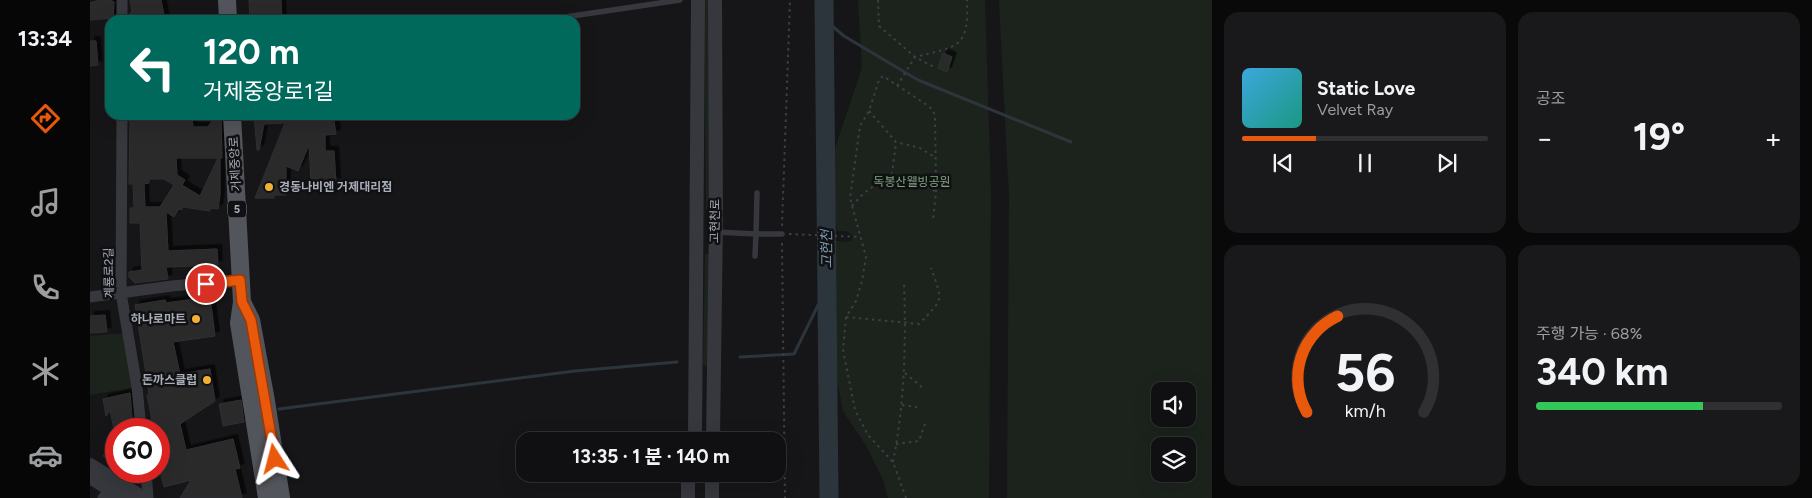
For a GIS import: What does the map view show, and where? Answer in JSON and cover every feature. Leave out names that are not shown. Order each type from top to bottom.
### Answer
[{"type":"main road","points":[[227,0],[228,15]]},
{"type":"main road","name":"거제중앙로","points":[[232,120],[242,302],[239,323],[267,498]]},
{"type":"main road","name":"거제중앙로","points":[[242,302],[251,320],[281,498]]},
{"type":"street","points":[[122,0],[122,15]]},
{"type":"street","name":"고현천로","points":[[695,432],[698,0]]},
{"type":"street","name":"고현천로","points":[[713,432],[715,0]]},
{"type":"street","name":"계룡로2길","points":[[122,120],[121,293],[137,387],[140,418]]},
{"type":"street","points":[[90,297],[240,280]]},
{"type":"street","points":[[90,465],[143,498]]},
{"type":"street","points":[[90,477],[107,494],[124,498]]},
{"type":"street","points":[[688,482],[688,498]]},
{"type":"street","points":[[695,482],[696,498]]},
{"type":"street","points":[[712,482],[712,498]]},
{"type":"street","points":[[147,483],[148,498]]},
{"type":"lane","points":[[579,15],[680,0]]},
{"type":"lane","points":[[756,256],[758,193]]},
{"type":"lane","points":[[714,232],[782,234]]},
{"type":"path","points":[[785,498],[782,234],[790,0]]},
{"type":"path","points":[[878,0],[879,26],[916,57],[934,67]]},
{"type":"path","points":[[897,86],[916,57],[945,51],[956,46],[965,34],[968,21],[967,0]]},
{"type":"path","points":[[906,498],[892,462],[868,435],[855,410],[843,350],[846,317],[856,301],[864,273],[866,257],[850,198],[860,126],[869,110],[882,76],[932,109],[935,115],[936,192],[933,220]]},
{"type":"path","points":[[869,110],[896,142],[920,148],[936,158]]},
{"type":"path","points":[[892,181],[896,142]]},
{"type":"path","points":[[852,206],[876,184],[892,181],[910,181],[926,185],[936,192]]},
{"type":"path","points":[[782,234],[861,237]]},
{"type":"path","points":[[846,317],[919,324],[937,305],[940,296],[931,268]]},
{"type":"path","points":[[892,462],[902,405],[905,374],[904,281]]},
{"type":"path","points":[[905,374],[924,389]]},
{"type":"path","points":[[902,405],[917,407]]},
{"type":"path","points":[[896,444],[919,441],[926,424]]},
{"type":"green space","points":[[704,0],[709,0],[711,209],[706,209]]},
{"type":"green space","name":"독봉산웰빙공원","points":[[858,0],[985,0],[991,193],[989,498],[888,498],[884,482],[867,447],[843,411],[836,374],[835,338],[837,306],[832,291],[836,241],[847,242],[851,241],[853,237],[848,232],[837,231],[832,188],[833,154],[862,68]]},
{"type":"green space","points":[[999,0],[1212,0],[1212,498],[1007,498],[1009,197]]},
{"type":"green space","points":[[705,254],[710,254],[708,366],[703,366]]},
{"type":"green space","points":[[128,333],[137,387],[90,395],[90,336]]},
{"type":"building","points":[[99,0],[114,2],[113,15],[105,15],[105,19],[90,20],[90,3]]},
{"type":"building","points":[[130,0],[161,0],[164,15],[130,15],[132,13]]},
{"type":"building","points":[[249,0],[281,0],[282,15],[250,15]]},
{"type":"building","points":[[90,41],[96,41],[98,65],[90,66]]},
{"type":"building","points":[[943,53],[952,57],[947,72],[938,68]]},
{"type":"building","points":[[130,120],[192,120],[193,127],[208,127],[213,120],[221,120],[222,158],[220,158],[218,209],[210,208],[210,211],[183,207],[181,210],[179,209],[174,217],[166,212],[168,251],[217,249],[218,265],[166,267],[168,279],[135,283],[129,277],[129,272],[142,270],[140,223],[130,223],[130,208],[134,208],[133,184],[129,184]],"holes":[[[176,158],[218,158],[200,196],[182,185],[185,180],[177,175]],[[149,179],[164,179],[174,185],[160,207],[145,207],[144,184],[149,183]]]},
{"type":"building","points":[[254,120],[334,120],[336,134],[325,135],[325,151],[334,151],[336,182],[311,183],[309,145],[298,171],[286,166],[286,195],[274,195],[274,198],[255,198],[285,123],[264,124],[259,150],[257,150]]},
{"type":"building","points":[[210,297],[215,336],[173,342],[180,374],[210,369],[215,401],[180,424],[186,450],[233,439],[240,468],[235,469],[242,498],[180,498],[191,480],[164,487],[163,483],[170,483],[170,418],[151,418],[135,305],[165,300],[166,303]]},
{"type":"building","points":[[105,315],[107,332],[90,333],[90,316]]},
{"type":"building","points":[[130,393],[132,418],[112,418],[110,410],[106,416],[103,399]]},
{"type":"building","points":[[241,400],[244,422],[223,426],[219,404]]},
{"type":"waterway","name":"고현천","points":[[824,0],[829,498]]},
{"type":"waterway","points":[[824,19],[844,36],[918,80],[1071,142]]},
{"type":"waterway","points":[[740,357],[794,354],[827,287]]},
{"type":"waterway","points":[[279,409],[575,371],[677,362]]},
{"type":"place","name":"경동나비엔 거제대리점","points":[[269,187]]},
{"type":"place","name":"하나로마트","points":[[196,319]]},
{"type":"place","name":"돈까스클럽","points":[[207,380]]},
{"type":"route","points":[[206,284],[240,280],[242,302],[251,320],[275,459]]}]
